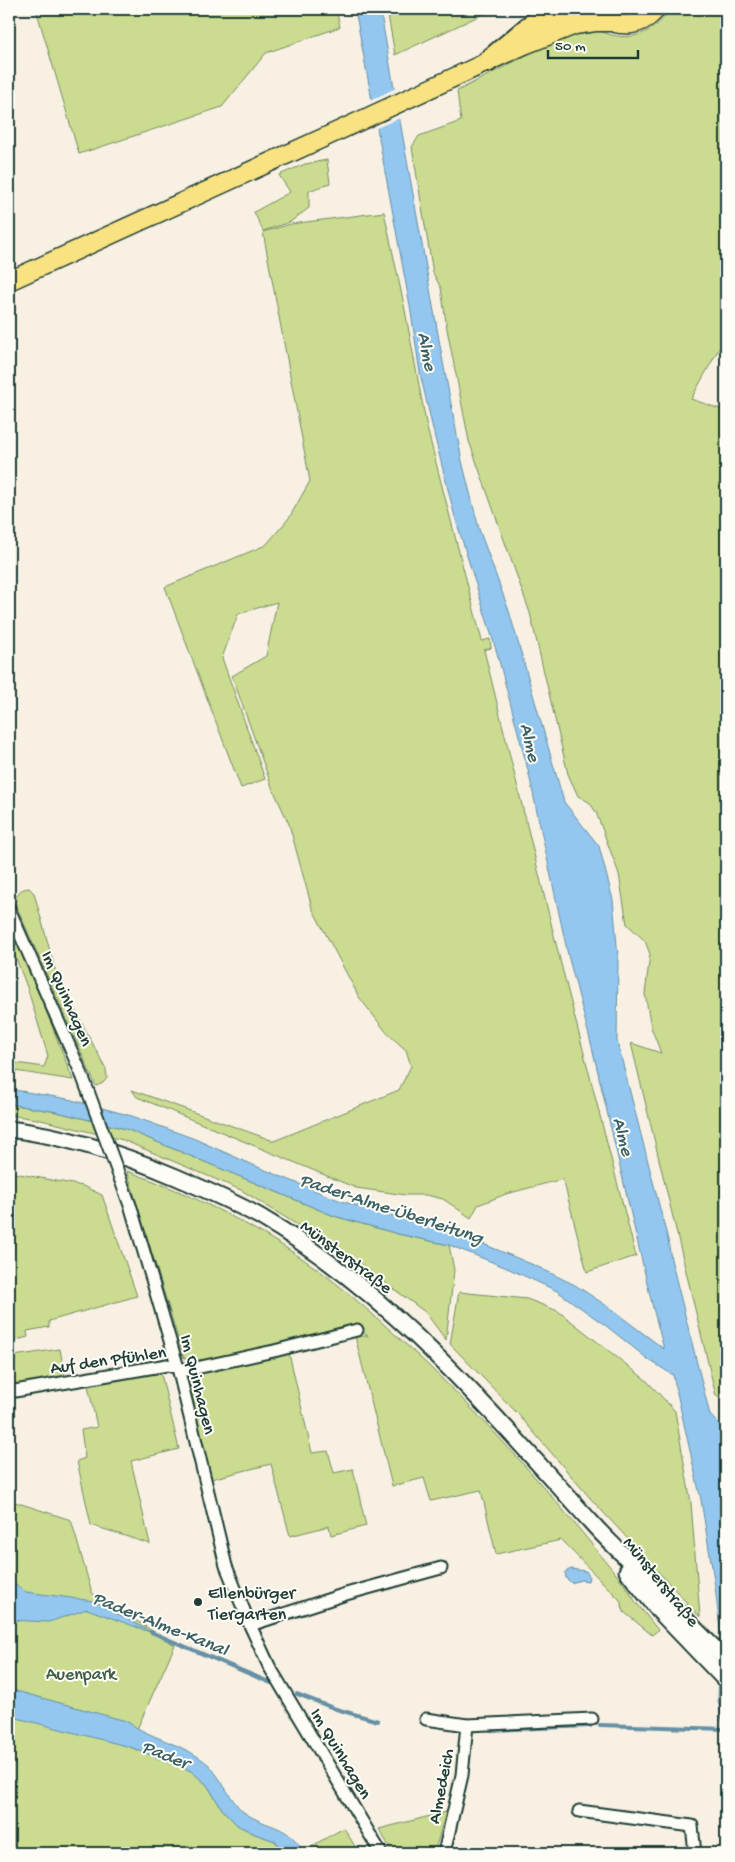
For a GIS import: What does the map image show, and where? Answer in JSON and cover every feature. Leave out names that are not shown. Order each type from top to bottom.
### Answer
[{"type":"highway","points":[[487,62],[550,9]]},
{"type":"main road","points":[[524,45],[559,21],[572,9]]},
{"type":"main road","points":[[594,9],[600,16],[611,22]]},
{"type":"main road","points":[[9,281],[524,45],[581,24],[611,22],[626,25],[637,23],[647,18],[656,9]]},
{"type":"main road","name":"Münsterstraße","points":[[9,1129],[96,1147],[139,1162],[221,1196],[260,1216],[349,1278],[399,1319],[448,1366],[509,1430],[593,1524],[726,1659]]},
{"type":"main road","name":"Münsterstraße","points":[[593,1524],[628,1573],[660,1612],[726,1681]]},
{"type":"street","name":"Im Quinhagen","points":[[9,909],[82,1075],[131,1208],[178,1368],[222,1552],[250,1625],[269,1666],[381,1853]]},
{"type":"street","name":"Auf den Pfühlen","points":[[9,1392],[167,1365],[186,1370],[274,1351],[357,1330]]},
{"type":"street","points":[[250,1625],[346,1594],[441,1568]]},
{"type":"street","name":"Almedeich","points":[[426,1719],[467,1725],[592,1720]]},
{"type":"street","name":"Almedeich","points":[[444,1853],[462,1775],[467,1725]]},
{"type":"street","points":[[579,1811],[692,1826],[696,1853]]},
{"type":"green space","points":[[36,9],[336,9],[340,27],[266,53],[222,107],[79,154]]},
{"type":"green space","points":[[387,9],[494,9],[395,55]]},
{"type":"green space","points":[[670,9],[726,9],[726,336],[691,399],[726,411],[720,573],[726,588],[726,1397],[716,1396],[631,1043],[661,1053],[651,1027],[645,994],[650,954],[645,941],[627,924],[619,874],[596,812],[589,802],[578,796],[568,774],[530,613],[469,441],[441,288],[433,273],[412,147],[419,136],[461,121],[457,91],[572,33],[592,29],[612,35],[637,35],[659,23]]},
{"type":"green space","points":[[327,160],[330,183],[309,191],[309,208],[290,222],[263,231],[254,212],[290,192],[279,175],[305,164]]},
{"type":"green space","points":[[384,212],[427,428],[482,641],[490,639],[491,648],[484,650],[560,960],[636,1256],[587,1272],[563,1179],[506,1194],[478,1205],[471,1218],[443,1199],[426,1195],[406,1195],[356,1188],[137,1097],[132,1090],[274,1141],[399,1090],[411,1066],[406,1050],[387,1033],[359,997],[312,908],[289,824],[272,787],[232,676],[266,656],[277,602],[238,614],[222,658],[265,779],[241,788],[165,587],[266,545],[289,518],[310,481],[263,232],[291,224]]},
{"type":"green space","points":[[29,888],[34,893],[57,976],[106,1069],[107,1078],[103,1083],[96,1086],[15,903],[19,892]]},
{"type":"green space","points":[[9,922],[33,977],[73,1080],[9,1070],[9,1062],[44,1067],[48,1056],[27,987],[9,940]]},
{"type":"green space","points":[[9,1104],[57,1112],[126,1129],[334,1216],[398,1234],[449,1245],[454,1270],[446,1340],[425,1312],[356,1261],[241,1190],[123,1140],[37,1119],[9,1115]]},
{"type":"green space","points":[[127,1171],[218,1209],[282,1245],[316,1268],[364,1307],[430,1367],[490,1427],[601,1556],[658,1630],[652,1635],[624,1612],[620,1600],[561,1540],[496,1554],[481,1490],[431,1501],[424,1478],[392,1486],[355,1336],[368,1336],[351,1325],[238,1354],[196,1360],[184,1358]]},
{"type":"green space","points":[[9,1172],[83,1186],[102,1195],[137,1296],[49,1321],[49,1327],[27,1331],[28,1337],[12,1341],[14,1356],[60,1349],[65,1377],[9,1386]]},
{"type":"green space","points":[[459,1292],[527,1299],[558,1311],[646,1380],[675,1411],[691,1503],[700,1617],[591,1499],[518,1414],[450,1344]]},
{"type":"green space","points":[[289,1353],[312,1453],[328,1451],[334,1473],[353,1469],[366,1526],[331,1535],[329,1526],[290,1536],[271,1464],[211,1479],[188,1375]]},
{"type":"green space","points":[[157,1371],[161,1374],[179,1449],[131,1461],[150,1544],[91,1525],[77,1461],[85,1458],[81,1430],[97,1427],[88,1385]]},
{"type":"green space","name":"Auenpark","points":[[9,1500],[71,1520],[92,1593],[175,1645],[130,1747],[192,1771],[207,1785],[222,1809],[237,1825],[275,1841],[285,1853],[9,1853]]},
{"type":"green space","points":[[446,1812],[434,1853],[393,1853],[379,1829]]},
{"type":"green space","points":[[344,1828],[359,1853],[313,1853],[310,1847]]},
{"type":"water","name":"Alme","points":[[355,9],[380,9],[443,362],[462,461],[479,529],[509,611],[564,802],[599,846],[613,900],[618,957],[617,1041],[710,1415],[726,1432],[726,1740],[718,1700],[720,1630],[715,1586],[701,1500],[673,1375],[649,1360],[605,1325],[557,1291],[507,1268],[449,1245],[398,1234],[334,1216],[126,1129],[57,1112],[9,1104],[9,1089],[68,1099],[132,1116],[195,1139],[341,1201],[469,1238],[536,1266],[575,1285],[607,1306],[664,1349],[592,1047],[568,955],[528,770],[497,653],[455,517],[420,373],[410,306]]},
{"type":"water","points":[[571,1569],[586,1571],[589,1576],[588,1581],[581,1580],[571,1583],[566,1578],[565,1572]]},
{"type":"water","points":[[9,1580],[26,1592],[94,1601],[155,1634],[87,1609],[49,1622],[9,1620]]},
{"type":"water","name":"Pader","points":[[9,1689],[126,1721],[189,1751],[208,1764],[240,1809],[254,1818],[285,1832],[292,1837],[304,1853],[285,1853],[275,1841],[237,1825],[222,1809],[207,1785],[191,1771],[130,1747],[9,1716]]},
{"type":"pier","points":[[396,88],[402,117],[374,129],[369,101]]},
{"type":"waterway","name":"Pader-Alme-Kanal","points":[[151,1632],[271,1683]]},
{"type":"waterway","points":[[297,1694],[336,1709],[378,1721]]},
{"type":"waterway","points":[[600,1725],[726,1729]]},
{"type":"waterway","points":[[491,1730],[590,1726]]},
{"type":"place","name":"Ellenbürger Tiergarten","points":[[198,1602]]},
{"type":"water label","name":"Pader-Alme-Überleitung","points":[[392,1207]]}]
